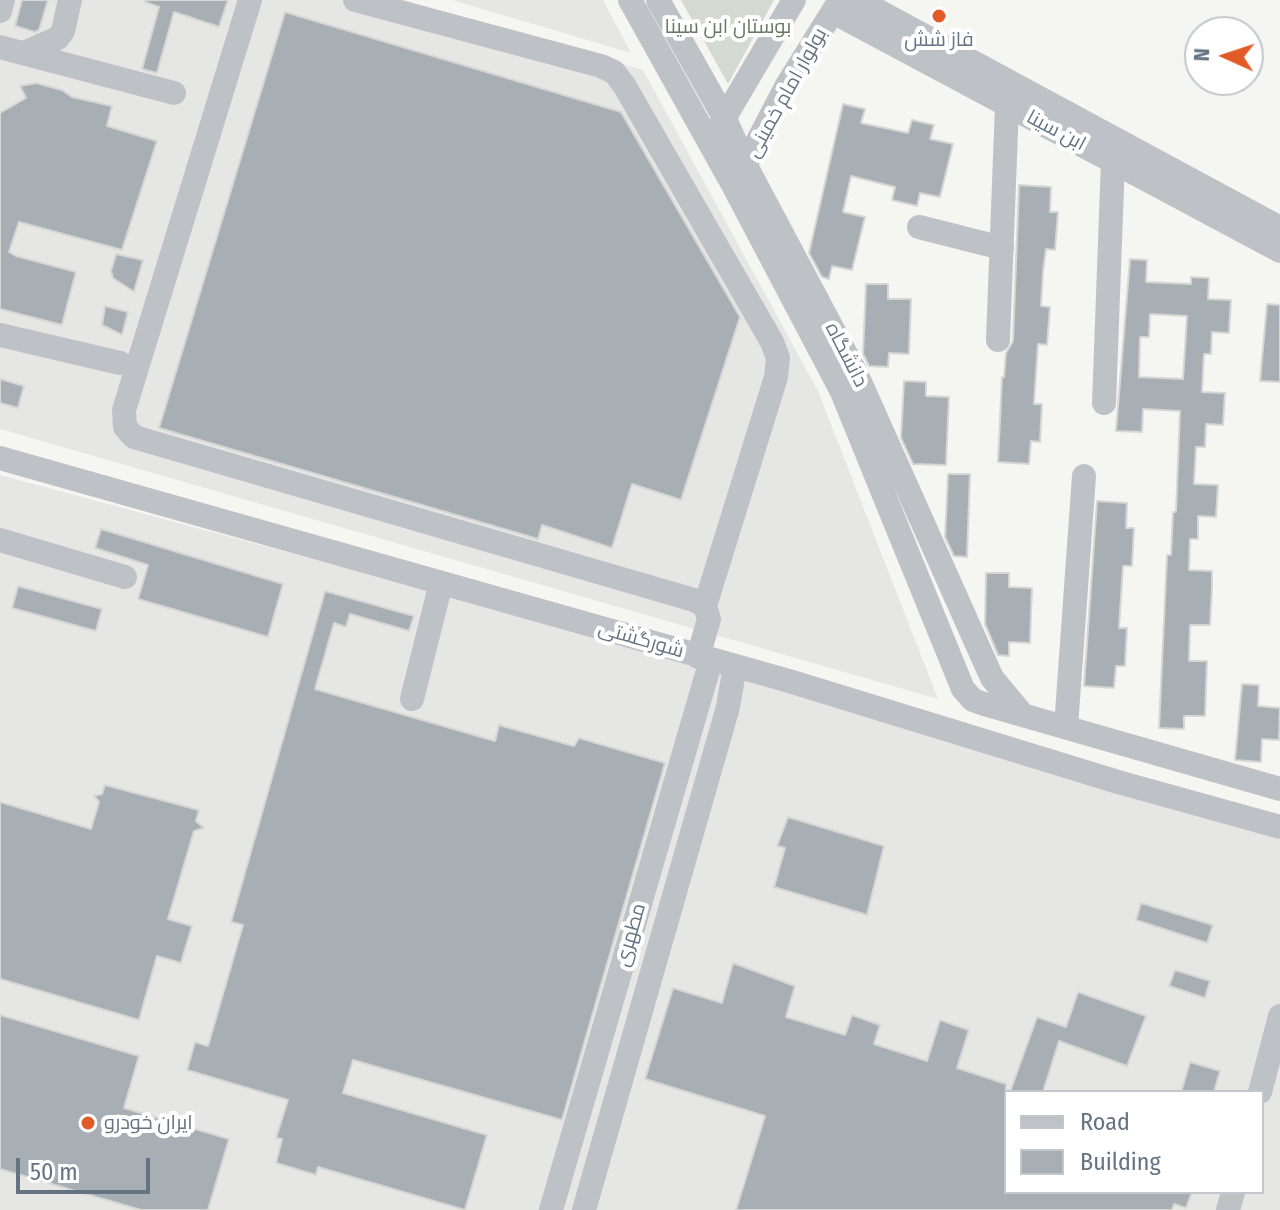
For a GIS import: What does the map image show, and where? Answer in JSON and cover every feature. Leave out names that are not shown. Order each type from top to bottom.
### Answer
[{"type":"street","points":[[0,11],[3,0]]},
{"type":"street","points":[[24,53],[58,38],[70,0]]},
{"type":"street","points":[[250,0],[124,410],[125,427],[134,437],[694,600],[705,606]]},
{"type":"street","points":[[355,0],[614,72],[772,342],[778,358],[776,377],[705,606],[715,661]]},
{"type":"street","name":"دانشگاه","points":[[630,0],[709,141],[740,176],[856,373],[992,678],[1022,714]]},
{"type":"street","name":"دانشگاه","points":[[658,0],[725,119],[740,176],[842,392],[963,689],[973,700],[1022,714]]},
{"type":"street","name":"بولوار امام خمینی","points":[[709,141],[794,0]]},
{"type":"street","name":"ابن سینا","points":[[858,0],[1280,228]]},
{"type":"street","name":"بولوار امام خمینی","points":[[740,176],[787,85],[837,6]]},
{"type":"street","name":"ابن سینا","points":[[837,6],[1007,105],[1280,251]]},
{"type":"street","points":[[0,47],[174,93]]},
{"type":"street","points":[[998,340],[1007,105]]},
{"type":"street","points":[[1104,403],[1113,161]]},
{"type":"street","points":[[919,227],[1002,248]]},
{"type":"street","points":[[0,335],[120,363]]},
{"type":"street","name":"شورگشتی","points":[[0,458],[715,661],[1118,782],[1280,827]]},
{"type":"street","points":[[1066,727],[1084,476]]},
{"type":"street","points":[[0,540],[125,577]]},
{"type":"street","points":[[412,699],[441,583]]},
{"type":"street","name":"مطهری","points":[[584,1210],[728,707],[715,661]]},
{"type":"street","name":"مطهری","points":[[551,1210],[715,661]]},
{"type":"street","points":[[1022,714],[1280,789]]},
{"type":"street","points":[[1261,1090],[1280,1016]]},
{"type":"shaded area","points":[[0,0],[404,0],[643,70],[818,391],[938,699],[0,429]]},
{"type":"shaded area","points":[[452,0],[603,0],[631,53]]},
{"type":"shaded area","points":[[0,475],[1280,819],[1280,1210],[0,1210]]},
{"type":"green space","name":"بوستان ابن سینا","points":[[681,0],[774,0],[728,84]]},
{"type":"building","points":[[22,0],[48,0],[39,30],[35,32],[15,26]]},
{"type":"building","points":[[146,0],[228,0],[219,27],[174,12],[157,73],[142,69],[159,7]]},
{"type":"building","points":[[285,12],[621,112],[740,317],[681,500],[632,484],[612,548],[542,525],[538,539],[159,428]]},
{"type":"building","points":[[36,83],[62,90],[72,97],[112,106],[107,126],[157,141],[122,250],[19,222],[9,252],[76,272],[62,325],[0,309],[0,113],[26,98],[20,86]]},
{"type":"building","points":[[843,104],[865,109],[861,123],[908,133],[912,120],[934,125],[930,139],[953,144],[940,197],[920,193],[917,206],[892,200],[895,187],[851,176],[843,212],[865,217],[852,270],[832,266],[829,279],[822,277],[809,253]]},
{"type":"building","points":[[1019,185],[1051,187],[1050,212],[1058,212],[1055,250],[1046,249],[1043,272],[1041,306],[1050,307],[1047,345],[1038,344],[1034,404],[1042,404],[1040,442],[1031,441],[1029,464],[998,462],[1002,377],[1006,353],[1013,341]]},
{"type":"building","points":[[116,254],[143,260],[134,292],[113,278],[111,271]]},
{"type":"building","points":[[1130,259],[1147,260],[1146,282],[1191,284],[1191,277],[1209,278],[1208,299],[1231,300],[1229,333],[1212,332],[1211,354],[1204,354],[1202,392],[1225,393],[1223,425],[1206,424],[1205,447],[1196,447],[1194,484],[1218,485],[1216,517],[1198,516],[1198,539],[1190,539],[1189,570],[1212,571],[1212,589],[1210,625],[1190,625],[1189,661],[1207,661],[1205,716],[1184,716],[1184,729],[1159,728],[1167,555],[1171,555],[1173,512],[1176,512],[1180,411],[1143,409],[1142,432],[1116,431]],"holes":[[[1150,314],[1187,316],[1183,379],[1139,377],[1140,337],[1149,337]]]},
{"type":"building","points":[[866,284],[888,284],[888,299],[911,299],[909,354],[889,353],[888,367],[869,366],[863,354]]},
{"type":"building","points":[[1267,304],[1280,305],[1280,382],[1260,381]]},
{"type":"building","points":[[105,306],[128,312],[122,335],[102,325]]},
{"type":"building","points":[[0,379],[24,386],[18,408],[0,403]]},
{"type":"building","points":[[904,381],[926,382],[926,396],[949,397],[946,465],[913,464],[901,438]]},
{"type":"building","points":[[948,474],[970,474],[967,557],[954,556],[945,537]]},
{"type":"building","points":[[1097,501],[1127,503],[1126,528],[1134,528],[1132,566],[1123,566],[1119,628],[1127,628],[1125,666],[1116,666],[1114,688],[1084,686]]},
{"type":"building","points":[[101,529],[283,584],[268,637],[138,599],[148,565],[95,548]]},
{"type":"building","points":[[986,573],[1009,573],[1009,587],[1032,588],[1030,643],[1009,642],[1009,656],[998,655],[985,624]]},
{"type":"building","points":[[18,586],[102,609],[96,631],[12,608]]},
{"type":"building","points":[[325,591],[414,616],[409,631],[350,614],[346,627],[334,623],[315,689],[495,741],[499,725],[574,746],[579,738],[665,763],[562,1120],[353,1060],[343,1093],[487,1135],[465,1210],[318,1167],[316,1175],[276,1163],[282,1139],[276,1138],[288,1100],[187,1070],[195,1042],[208,1046],[243,925],[231,922]]},
{"type":"building","points":[[1242,684],[1259,685],[1258,706],[1280,708],[1279,740],[1262,739],[1261,762],[1235,760]]},
{"type":"building","points":[[105,785],[199,810],[196,821],[204,828],[194,831],[168,919],[192,926],[181,963],[157,956],[139,1020],[0,979],[0,802],[91,829],[99,802],[94,796],[102,794]]},
{"type":"building","points":[[788,817],[884,846],[867,915],[774,887],[785,848],[777,846]]},
{"type":"building","points":[[1141,903],[1213,925],[1207,943],[1136,920]]},
{"type":"building","points":[[733,963],[795,986],[786,1017],[845,1035],[852,1015],[880,1025],[874,1044],[927,1061],[940,1020],[969,1030],[957,1068],[1006,1084],[1004,1194],[1191,1194],[1186,1208],[1174,1204],[1172,1210],[736,1210],[765,1116],[645,1079],[673,988],[722,1003]]},
{"type":"building","points":[[1175,970],[1210,981],[1205,998],[1169,986]]},
{"type":"building","points":[[1078,992],[1146,1016],[1127,1066],[1059,1041],[1044,1090],[1011,1090],[1037,1017],[1066,1027]]},
{"type":"building","name":"ایران خودرو","points":[[0,1015],[139,1056],[124,1108],[229,1139],[208,1210],[141,1210],[0,1169]]},
{"type":"building","points":[[1190,1062],[1220,1071],[1215,1090],[1182,1090]]},
{"type":"place","name":"فاز شش","points":[[939,16]]},
{"type":"place","name":"ایران خودرو","points":[[88,1123]]}]
